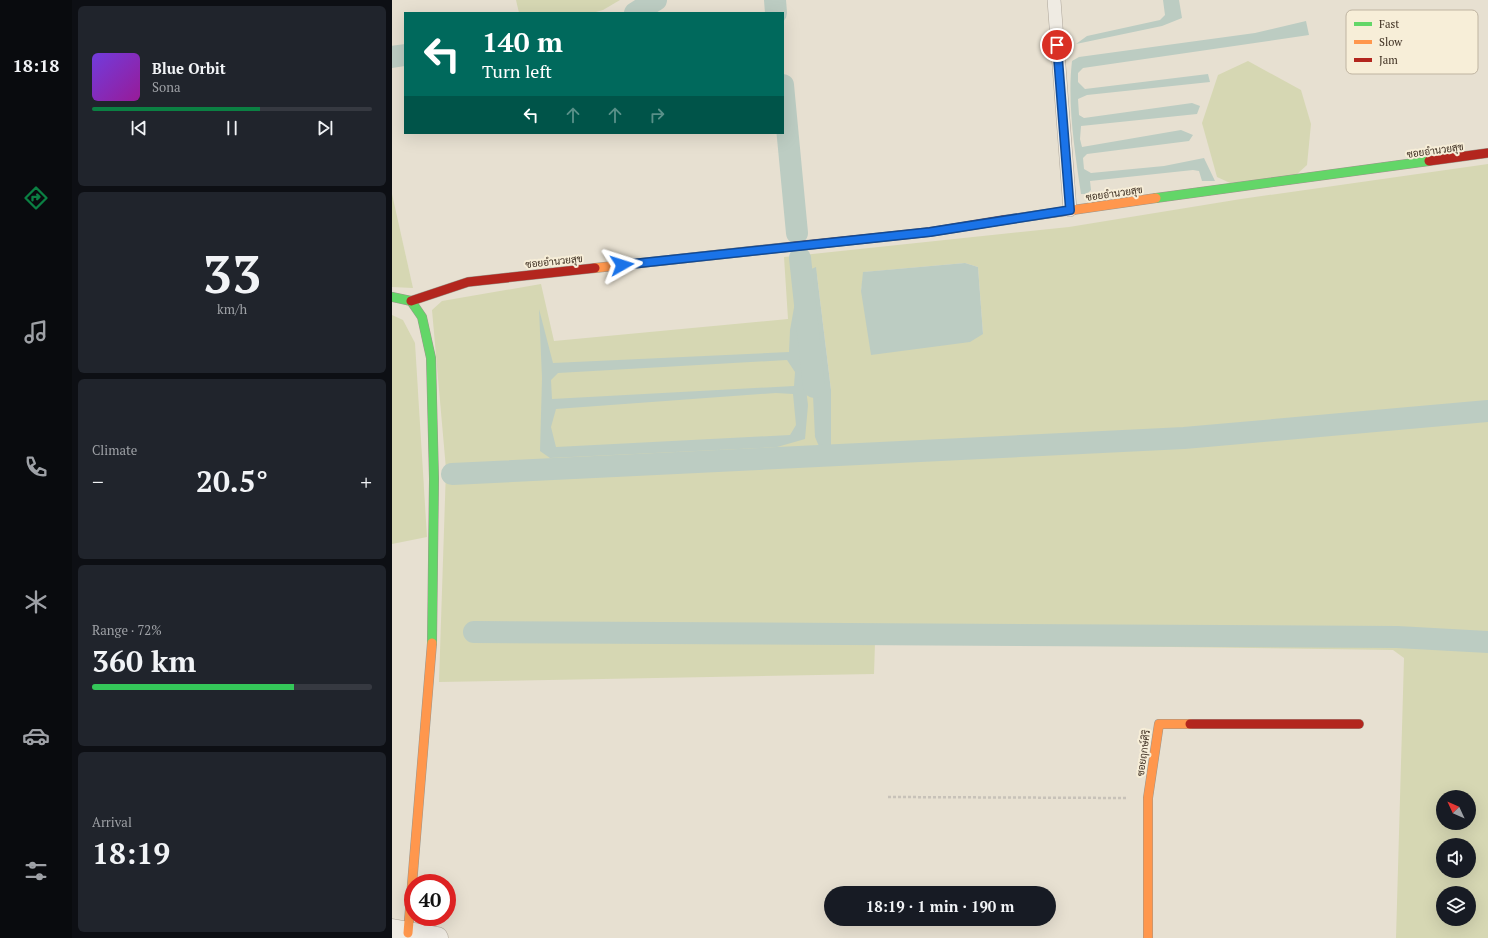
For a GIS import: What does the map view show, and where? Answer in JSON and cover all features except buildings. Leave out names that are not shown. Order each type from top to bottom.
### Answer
[{"type":"street","name":"ซอยอำนวยสุข","points":[[411,301],[468,282],[930,232],[1070,210],[1488,154]]},
{"type":"street","points":[[392,297],[411,301],[422,317],[431,358],[434,479],[432,644],[400,931],[438,938]]},
{"type":"street","name":"ซอยฤกษ์ศิริ","points":[[1148,938],[1148,798],[1158,724],[1359,724]]},
{"type":"lane","points":[[1054,0],[1070,210]]},
{"type":"path","points":[[888,797],[1148,798]]},
{"type":"green space","points":[[516,0],[620,0],[603,10],[596,12],[519,12]]},
{"type":"green space","points":[[1248,61],[1301,90],[1311,124],[1307,165],[1296,175],[1230,183],[1217,177],[1202,123],[1218,75]]},
{"type":"green space","points":[[1488,164],[1488,938],[1396,938],[1404,658],[1393,650],[875,643],[874,674],[439,682],[446,469],[432,310],[442,301],[541,284],[554,341],[788,319],[784,257],[1069,227],[1241,199]],"holes":[[[965,263],[978,267],[983,334],[861,291],[864,272]],[[816,267],[831,390],[831,447]]]},
{"type":"green space","points":[[392,194],[413,288],[392,287]]},
{"type":"green space","points":[[392,315],[403,320],[415,343],[427,537],[392,544]]},
{"type":"shaded area","points":[[1163,0],[1179,0],[1182,18],[1162,26],[1076,44],[1087,36],[1160,20],[1165,15]]},
{"type":"shaded area","points":[[1306,21],[1309,35],[1083,68],[1078,73],[1078,82],[1085,89],[1208,74],[1210,82],[1087,95],[1078,99],[1079,115],[1084,118],[1192,103],[1200,106],[1197,114],[1081,126],[1080,139],[1082,147],[1181,130],[1193,135],[1189,141],[1087,154],[1083,158],[1084,169],[1091,173],[1164,166],[1204,158],[1215,181],[1202,181],[1199,171],[1193,170],[1090,181],[1091,190],[1087,194],[1081,194],[1071,111],[1070,94],[1072,61],[1079,57],[1255,33]]},
{"type":"shaded area","points":[[965,263],[978,267],[983,334],[970,342],[871,355],[861,291],[863,272]]},
{"type":"shaded area","points":[[816,267],[831,390],[831,447],[821,451],[815,437],[807,271]]},
{"type":"shaded area","points":[[795,302],[808,405],[805,439],[777,447],[550,458],[540,451],[542,378],[539,309],[553,363],[789,352],[790,330]],"holes":[[[787,360],[795,372],[794,386],[552,399],[551,380],[558,373]],[[776,393],[793,394],[796,425],[790,435],[556,447],[551,427],[556,409]]]},
{"type":"waterway","points":[[637,12],[656,0]]},
{"type":"waterway","points":[[775,0],[776,12]]},
{"type":"waterway","points":[[392,57],[404,55]]},
{"type":"waterway","points":[[784,96],[797,233]]},
{"type":"waterway","points":[[800,258],[814,387]]},
{"type":"waterway","points":[[452,474],[1184,438],[1488,411]]},
{"type":"waterway","points":[[474,632],[1397,637],[1488,642]]},
{"type":"traffic: fast","points":[[1156,198],[1429,161]]},
{"type":"traffic: fast","points":[[392,297],[411,301],[422,317],[431,358],[434,479],[432,643]]},
{"type":"traffic: slow","points":[[1004,220],[1156,198]]},
{"type":"traffic: slow","points":[[595,268],[788,247]]},
{"type":"traffic: slow","points":[[408,933],[432,643]]},
{"type":"traffic: slow","points":[[1148,938],[1148,798],[1159,724],[1190,724]]},
{"type":"traffic: jam","points":[[1429,161],[1488,153]]},
{"type":"traffic: jam","points":[[788,247],[930,232],[1004,220]]},
{"type":"traffic: jam","points":[[411,301],[468,282],[595,268]]},
{"type":"traffic: jam","points":[[1190,724],[1359,724]]},
{"type":"route","points":[[622,265],[930,232],[1070,210],[1057,45]]}]
